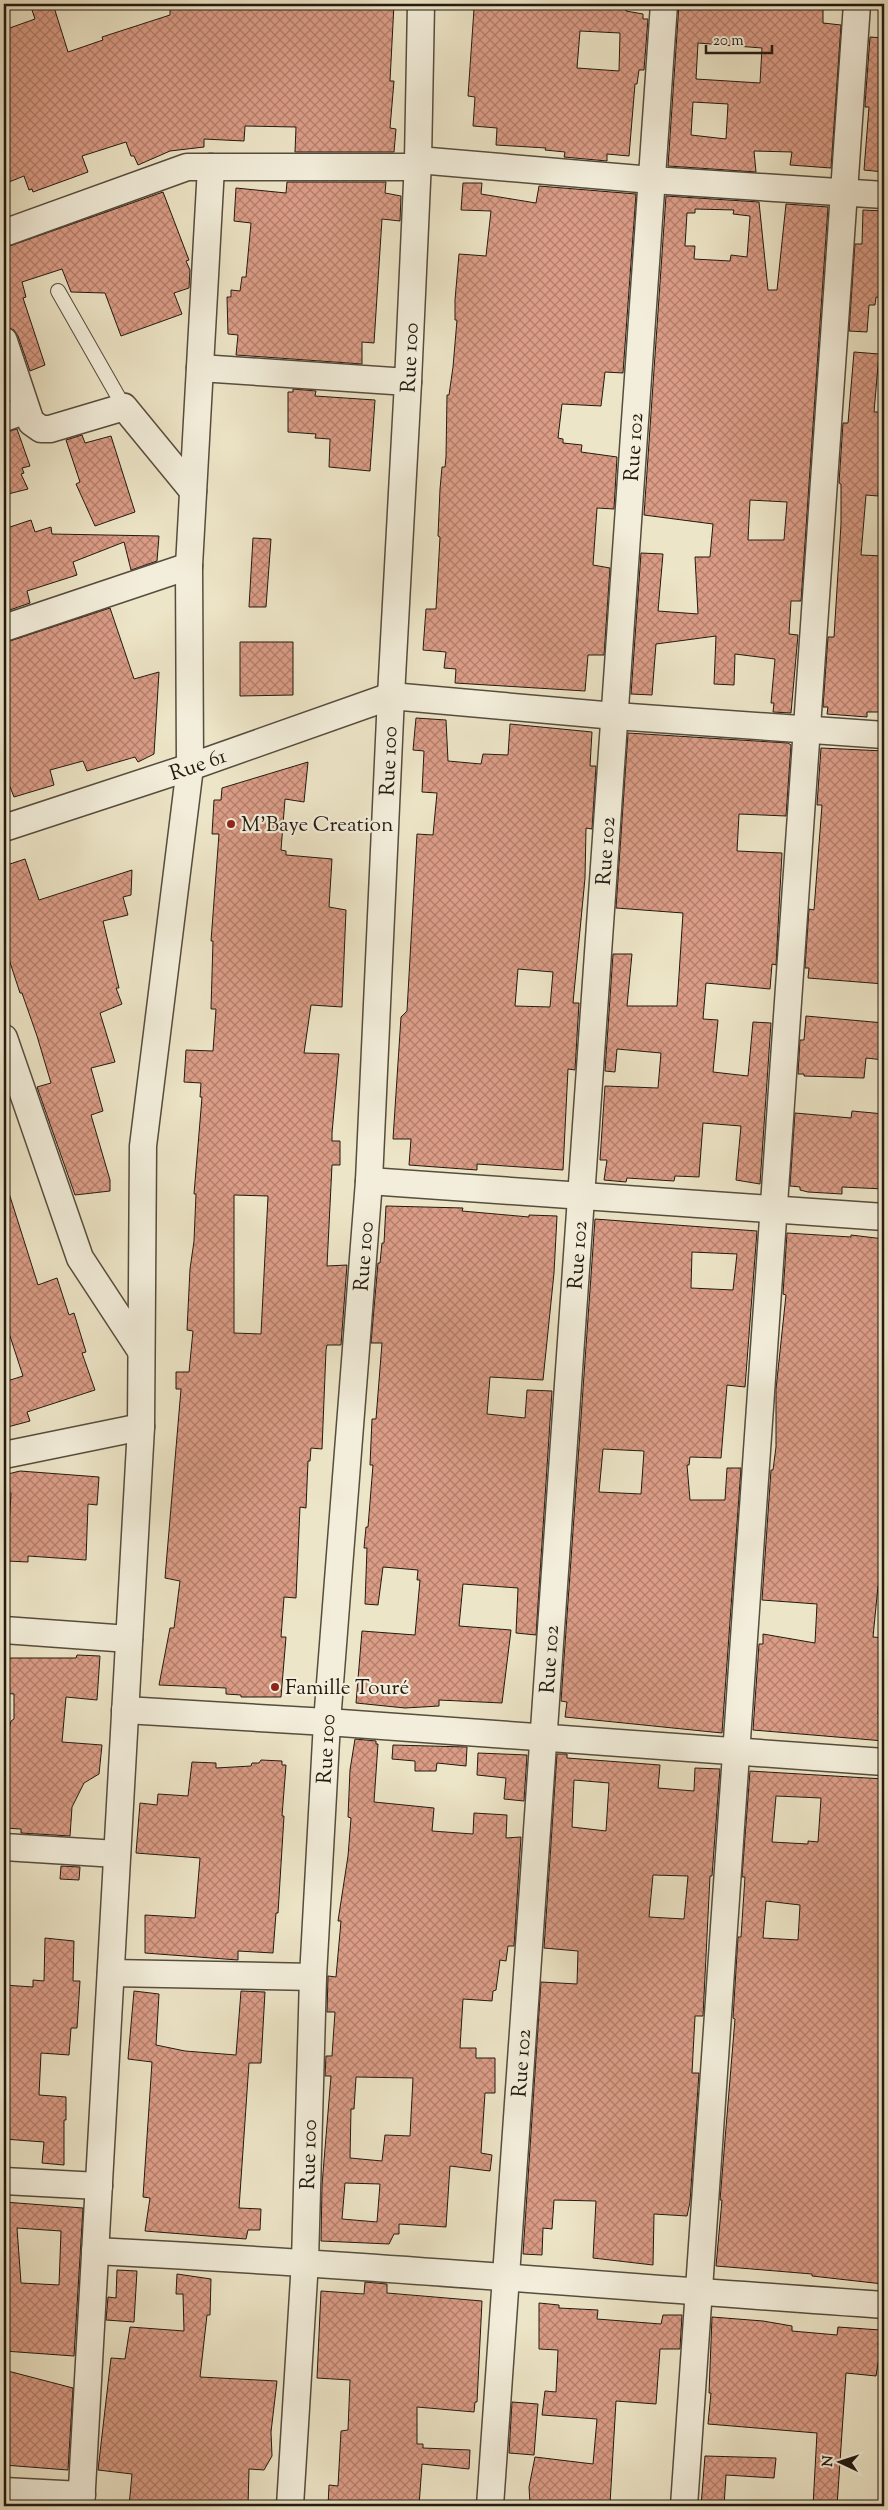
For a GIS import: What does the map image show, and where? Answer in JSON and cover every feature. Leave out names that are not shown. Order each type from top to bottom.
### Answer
[{"type":"street","name":"Rue 100","points":[[290,2506],[305,2261],[313,1976],[327,1722],[369,1181],[391,696],[408,382],[421,4]]},
{"type":"street","name":"Rue 102","points":[[490,2506],[664,4]]},
{"type":"street","points":[[684,2506],[857,4]]},
{"type":"street","points":[[4,233],[188,166],[417,163],[884,194]]},
{"type":"street","points":[[4,2491],[81,2501],[141,1427],[142,1146],[190,767],[189,566],[211,167]]},
{"type":"street","points":[[4,341],[15,414],[41,429],[50,429],[124,407],[193,491]]},
{"type":"street","points":[[200,368],[408,382]]},
{"type":"street","points":[[4,628],[189,566]]},
{"type":"street","points":[[391,696],[615,716],[884,735]]},
{"type":"street","name":"Rue 61","points":[[4,828],[190,767],[391,696]]},
{"type":"street","points":[[4,1038],[80,1258],[141,1351]]},
{"type":"street","points":[[369,1181],[884,1217]]},
{"type":"street","points":[[4,1456],[141,1427]]},
{"type":"street","points":[[4,1630],[129,1639]]},
{"type":"street","points":[[126,1710],[327,1722],[884,1762]]},
{"type":"street","points":[[4,1847],[117,1854]]},
{"type":"street","points":[[111,1973],[313,1976]]},
{"type":"street","points":[[4,2181],[99,2186]]},
{"type":"street","points":[[95,2251],[305,2261],[506,2279],[884,2305]]},
{"type":"lane","points":[[58,291],[124,407]]},
{"type":"building","points":[[30,4],[53,4],[68,52],[103,40],[102,37],[170,15],[170,4],[394,4],[390,81],[394,81],[390,128],[396,129],[394,152],[295,152],[296,127],[245,126],[244,141],[204,139],[204,147],[170,151],[138,165],[134,156],[131,156],[126,142],[82,156],[88,172],[33,192],[32,189],[29,190],[24,176],[4,184],[4,30],[35,19]]},
{"type":"building","points":[[477,4],[587,4],[587,6],[626,8],[626,11],[643,14],[643,19],[648,19],[644,70],[639,70],[637,84],[635,84],[629,156],[607,154],[607,161],[564,157],[565,152],[545,150],[546,148],[496,145],[497,128],[473,126],[475,97],[468,96],[474,9],[477,9]],"holes":[[[580,31],[620,33],[619,71],[577,68]]]},
{"type":"building","points":[[679,4],[823,4],[823,23],[841,25],[831,168],[790,165],[792,152],[754,151],[756,172],[668,166]],"holes":[[[698,43],[762,48],[760,83],[696,79]],[[693,102],[728,104],[726,139],[691,135]]]},
{"type":"building","points":[[870,37],[884,38],[884,172],[864,170],[869,107],[865,107],[865,104]]},
{"type":"building","points":[[287,182],[386,182],[385,193],[401,196],[400,221],[382,219],[374,343],[362,342],[362,364],[236,355],[238,335],[228,334],[227,297],[231,297],[231,290],[240,291],[242,277],[246,277],[251,223],[234,221],[236,188],[286,193]]},
{"type":"building","points":[[463,183],[482,183],[481,194],[536,203],[539,186],[636,194],[623,373],[605,372],[601,406],[562,404],[558,438],[563,439],[563,443],[582,445],[581,452],[617,457],[614,509],[597,508],[593,565],[610,568],[604,655],[588,655],[585,691],[455,683],[456,669],[444,668],[446,652],[423,650],[426,609],[436,609],[440,537],[438,536],[440,489],[442,467],[445,467],[446,457],[447,395],[449,395],[453,367],[457,320],[455,320],[455,300],[459,254],[486,256],[491,211],[461,210]]},
{"type":"building","points":[[163,192],[189,260],[186,261],[190,270],[189,288],[174,293],[182,314],[121,336],[105,293],[71,292],[62,269],[22,282],[26,297],[23,298],[45,365],[30,371],[18,336],[14,330],[4,326],[4,248]]},
{"type":"building","points":[[666,196],[759,202],[768,290],[777,290],[786,204],[828,207],[801,601],[791,601],[789,634],[798,635],[791,713],[773,712],[774,703],[771,703],[775,659],[735,654],[734,685],[714,684],[716,636],[656,644],[652,695],[631,694],[641,553],[663,554],[658,611],[698,614],[695,557],[710,557],[713,524],[644,515]],"holes":[[[695,209],[734,210],[733,214],[750,216],[747,257],[731,255],[730,261],[694,259],[695,246],[685,246],[687,213],[695,213]],[[750,500],[787,502],[784,540],[748,540]]]},
{"type":"building","points":[[863,210],[884,211],[884,298],[876,297],[875,305],[869,305],[867,332],[849,331],[855,244],[862,244]]},
{"type":"building","points":[[854,352],[879,354],[874,412],[884,412],[884,435],[881,434],[878,496],[866,495],[861,555],[884,556],[884,712],[867,712],[867,717],[827,714],[828,707],[823,707],[828,637],[834,637],[841,524],[841,484],[839,483],[843,423],[848,423]]},
{"type":"building","points":[[293,389],[316,391],[315,396],[375,400],[370,471],[329,467],[330,439],[315,438],[316,434],[288,432],[288,392],[293,392]]},
{"type":"building","points":[[17,429],[30,466],[22,468],[24,473],[21,474],[28,489],[4,495],[4,433]]},
{"type":"building","points":[[82,435],[85,443],[111,436],[135,512],[95,526],[76,484],[80,482],[66,440]]},
{"type":"building","points":[[31,520],[35,532],[51,527],[52,534],[159,536],[157,561],[131,570],[124,542],[73,562],[77,575],[27,591],[30,603],[4,612],[4,529]]},
{"type":"building","points":[[253,538],[271,539],[266,607],[249,607]]},
{"type":"building","points":[[110,608],[134,679],[159,672],[154,754],[138,762],[135,757],[87,771],[83,761],[50,770],[54,785],[14,797],[8,782],[4,783],[4,643]]},
{"type":"building","points":[[240,642],[293,642],[293,695],[240,696]]},
{"type":"building","points":[[416,718],[446,720],[448,761],[481,764],[483,754],[508,755],[510,724],[592,732],[590,766],[596,766],[592,829],[586,828],[585,878],[573,1003],[579,1003],[575,1070],[568,1069],[563,1170],[477,1164],[477,1170],[409,1165],[411,1139],[393,1139],[401,1017],[407,1011],[417,834],[433,835],[437,793],[422,792],[424,751],[413,750]],"holes":[[[518,969],[553,972],[550,1007],[515,1006]]]},
{"type":"building","points":[[628,733],[788,743],[791,745],[786,816],[739,814],[737,851],[782,853],[776,965],[772,964],[770,989],[706,983],[703,1019],[718,1020],[713,1072],[748,1076],[753,1022],[771,1023],[760,1184],[736,1180],[741,1126],[703,1123],[699,1177],[675,1176],[674,1181],[627,1178],[626,1182],[604,1180],[607,1160],[600,1160],[605,1086],[658,1088],[661,1053],[617,1049],[615,1072],[605,1071],[613,954],[632,954],[627,1006],[677,1006],[683,913],[616,908]]},
{"type":"building","points":[[821,748],[884,751],[884,984],[808,978],[809,968],[805,968],[809,909],[814,910],[822,805],[817,805]]},
{"type":"building","points":[[308,762],[304,802],[285,799],[281,850],[286,851],[286,855],[332,859],[329,907],[346,910],[342,1007],[311,1005],[304,1053],[339,1054],[332,1141],[340,1141],[340,1165],[332,1165],[327,1266],[347,1265],[341,1345],[327,1345],[326,1350],[322,1449],[311,1448],[310,1461],[308,1461],[306,1508],[300,1507],[296,1598],[284,1597],[281,1637],[286,1637],[281,1697],[241,1697],[241,1695],[226,1694],[226,1688],[159,1685],[170,1628],[174,1628],[180,1581],[165,1578],[181,1389],[176,1389],[176,1372],[189,1372],[193,1331],[187,1330],[190,1269],[194,1241],[196,1194],[194,1194],[202,1097],[200,1097],[201,1083],[184,1082],[186,1050],[213,1051],[216,1009],[211,1009],[213,941],[211,941],[219,834],[212,834],[214,800],[221,800],[222,788]],"holes":[[[234,1195],[268,1196],[261,1334],[234,1333]]]},
{"type":"building","points":[[25,859],[39,900],[132,870],[131,895],[123,897],[128,915],[103,921],[119,988],[116,988],[122,1004],[100,1013],[115,1062],[91,1068],[103,1111],[91,1115],[110,1180],[110,1191],[75,1195],[37,1087],[51,1083],[37,1036],[4,944],[4,866]]},
{"type":"building","points":[[806,1016],[884,1023],[884,1060],[866,1058],[864,1078],[804,1076],[804,1074],[798,1074],[800,1040],[804,1040]]},
{"type":"building","points":[[852,1111],[884,1114],[884,1189],[842,1187],[842,1194],[808,1192],[800,1190],[800,1187],[790,1186],[795,1113],[851,1118]]},
{"type":"building","points":[[4,1190],[8,1190],[38,1285],[57,1278],[69,1315],[74,1313],[86,1352],[82,1353],[95,1390],[27,1412],[30,1421],[4,1428],[4,1382],[23,1376],[8,1330],[4,1332]]},
{"type":"building","points":[[386,1206],[463,1208],[462,1211],[529,1217],[529,1215],[557,1216],[554,1273],[543,1380],[490,1377],[487,1414],[525,1418],[527,1390],[552,1391],[536,1635],[516,1633],[518,1588],[463,1584],[459,1626],[511,1630],[502,1703],[439,1700],[439,1706],[405,1708],[356,1703],[362,1631],[415,1635],[420,1580],[417,1580],[418,1570],[383,1567],[378,1605],[365,1604],[367,1548],[364,1548],[366,1527],[368,1527],[373,1465],[370,1465],[372,1419],[376,1419],[382,1343],[371,1343],[378,1263],[380,1263],[382,1243],[384,1243]]},
{"type":"building","points":[[595,1219],[757,1231],[745,1387],[727,1385],[721,1458],[690,1457],[689,1465],[687,1465],[690,1500],[725,1500],[727,1468],[741,1468],[722,1733],[565,1717],[567,1702],[561,1701]],"holes":[[[692,1252],[737,1254],[733,1290],[691,1288]],[[603,1449],[644,1451],[641,1494],[599,1492]]]},
{"type":"building","points":[[787,1233],[851,1237],[851,1235],[884,1239],[884,1543],[881,1586],[878,1586],[873,1637],[884,1638],[884,1680],[881,1680],[878,1714],[884,1715],[884,1741],[753,1730],[759,1644],[763,1644],[763,1634],[815,1643],[817,1604],[762,1600],[771,1470],[773,1470],[776,1447],[776,1389],[786,1295],[783,1294]]},
{"type":"building","points":[[20,1471],[99,1477],[97,1505],[88,1504],[86,1560],[28,1556],[28,1562],[7,1561],[11,1493],[4,1492],[4,1475]]},
{"type":"building","points":[[77,1655],[100,1656],[97,1700],[66,1697],[62,1742],[102,1745],[99,1774],[84,1783],[72,1807],[70,1836],[21,1833],[21,1829],[4,1828],[4,1738],[7,1739],[11,1721],[14,1719],[14,1694],[4,1693],[4,1658],[76,1658]]},
{"type":"building","points":[[355,1739],[376,1741],[376,1744],[378,1744],[374,1802],[434,1808],[432,1831],[473,1834],[474,1813],[507,1815],[506,1838],[521,1837],[514,1946],[508,1946],[506,1961],[500,1960],[496,1990],[493,1991],[492,2001],[463,1999],[460,2048],[476,2048],[476,2058],[495,2058],[495,2093],[485,2093],[481,2153],[492,2155],[490,2171],[450,2166],[446,2227],[399,2224],[399,2234],[394,2234],[389,2244],[321,2241],[322,2185],[331,2076],[325,2076],[326,2056],[332,2056],[335,2012],[327,2012],[328,1976],[336,1977],[341,1921],[338,1921],[348,1856],[351,1818],[348,1817],[350,1770]],"holes":[[[356,2077],[413,2078],[410,2136],[385,2135],[382,2161],[350,2158],[351,2109],[354,2109]],[[345,2183],[380,2184],[377,2222],[342,2219]]]},
{"type":"building","points":[[393,1745],[467,1747],[466,1766],[437,1763],[436,1771],[415,1771],[415,1761],[392,1759]]},
{"type":"building","points":[[478,1753],[527,1755],[524,1801],[504,1799],[506,1778],[477,1775]]},
{"type":"building","points":[[557,1754],[567,1754],[567,1758],[660,1765],[658,1788],[694,1791],[695,1768],[720,1769],[712,1876],[710,1876],[703,2016],[695,2016],[692,2073],[699,2073],[690,2202],[687,2216],[654,2214],[653,2265],[593,2258],[596,2201],[554,2200],[552,2229],[543,2228],[542,2255],[523,2254],[541,1982],[577,1984],[578,1951],[544,1948]],"holes":[[[574,1780],[609,1783],[606,1831],[572,1827]],[[653,1875],[688,1876],[684,1919],[649,1917]]]},
{"type":"building","points":[[261,1760],[282,1761],[282,1765],[286,1765],[278,1913],[276,1913],[273,1953],[238,1951],[238,1960],[145,1953],[145,1915],[195,1918],[200,1858],[136,1853],[140,1803],[157,1805],[158,1794],[188,1796],[192,1762],[216,1763],[216,1768],[251,1766],[252,1763],[259,1763]]},
{"type":"building","points":[[750,1771],[884,1779],[883,2284],[812,2276],[812,2274],[716,2266],[735,2019],[733,2018],[738,1937],[741,1937],[745,1877],[742,1877]],"holes":[[[776,1796],[821,1798],[818,1842],[808,1841],[808,1844],[772,1842]],[[766,1901],[800,1905],[798,1940],[763,1938]]]},
{"type":"building","points":[[61,1866],[80,1867],[79,1880],[60,1879]]},
{"type":"building","points":[[45,1938],[74,1941],[73,1981],[80,1981],[77,2028],[71,2028],[69,2055],[41,2053],[39,2095],[66,2097],[64,2165],[42,2163],[44,2142],[4,2139],[4,1985],[33,1987],[33,1980],[44,1981]]},
{"type":"building","points":[[134,1991],[159,1994],[156,2045],[185,2051],[236,2055],[241,1991],[265,1992],[261,2063],[249,2063],[239,2208],[261,2209],[260,2230],[248,2230],[246,2239],[145,2231],[150,2198],[143,2197],[152,2062],[128,2059]]},
{"type":"building","points":[[4,2202],[83,2208],[74,2356],[4,2351]],"holes":[[[17,2228],[61,2231],[59,2285],[21,2283]]]},
{"type":"building","points":[[117,2270],[137,2271],[134,2322],[106,2320],[108,2297],[116,2298]]},
{"type":"building","points":[[177,2274],[211,2279],[210,2315],[207,2315],[200,2377],[277,2381],[271,2432],[272,2456],[264,2470],[249,2469],[248,2506],[129,2506],[132,2474],[98,2470],[111,2358],[125,2359],[130,2327],[184,2331],[183,2294],[176,2294]]},
{"type":"building","points":[[365,2282],[387,2284],[387,2293],[482,2301],[477,2402],[475,2402],[474,2412],[417,2407],[417,2444],[423,2444],[423,2448],[470,2450],[469,2469],[422,2464],[419,2506],[328,2506],[329,2485],[338,2486],[341,2431],[348,2430],[350,2380],[317,2378],[321,2291],[364,2294]]},
{"type":"building","points":[[539,2303],[559,2305],[559,2308],[598,2310],[597,2319],[661,2324],[663,2315],[682,2315],[680,2349],[660,2349],[656,2404],[616,2401],[610,2504],[578,2502],[578,2506],[555,2506],[530,2504],[529,2487],[535,2457],[593,2464],[597,2419],[542,2415],[545,2391],[556,2392],[558,2350],[539,2349]]},
{"type":"building","points":[[712,2317],[763,2321],[792,2326],[792,2331],[837,2335],[838,2327],[880,2330],[878,2345],[881,2345],[876,2376],[846,2373],[837,2506],[813,2506],[817,2433],[708,2424],[711,2393],[709,2393]]},
{"type":"building","points":[[4,2370],[73,2388],[68,2470],[4,2465]]},
{"type":"building","points":[[512,2402],[538,2404],[534,2455],[509,2453]]},
{"type":"building","points":[[705,2456],[776,2458],[774,2478],[726,2475],[724,2506],[701,2506]]},
{"type":"place","name":"M'Baye Creation","points":[[231,824]]},
{"type":"place","name":"Famille Touré","points":[[275,1687]]}]
